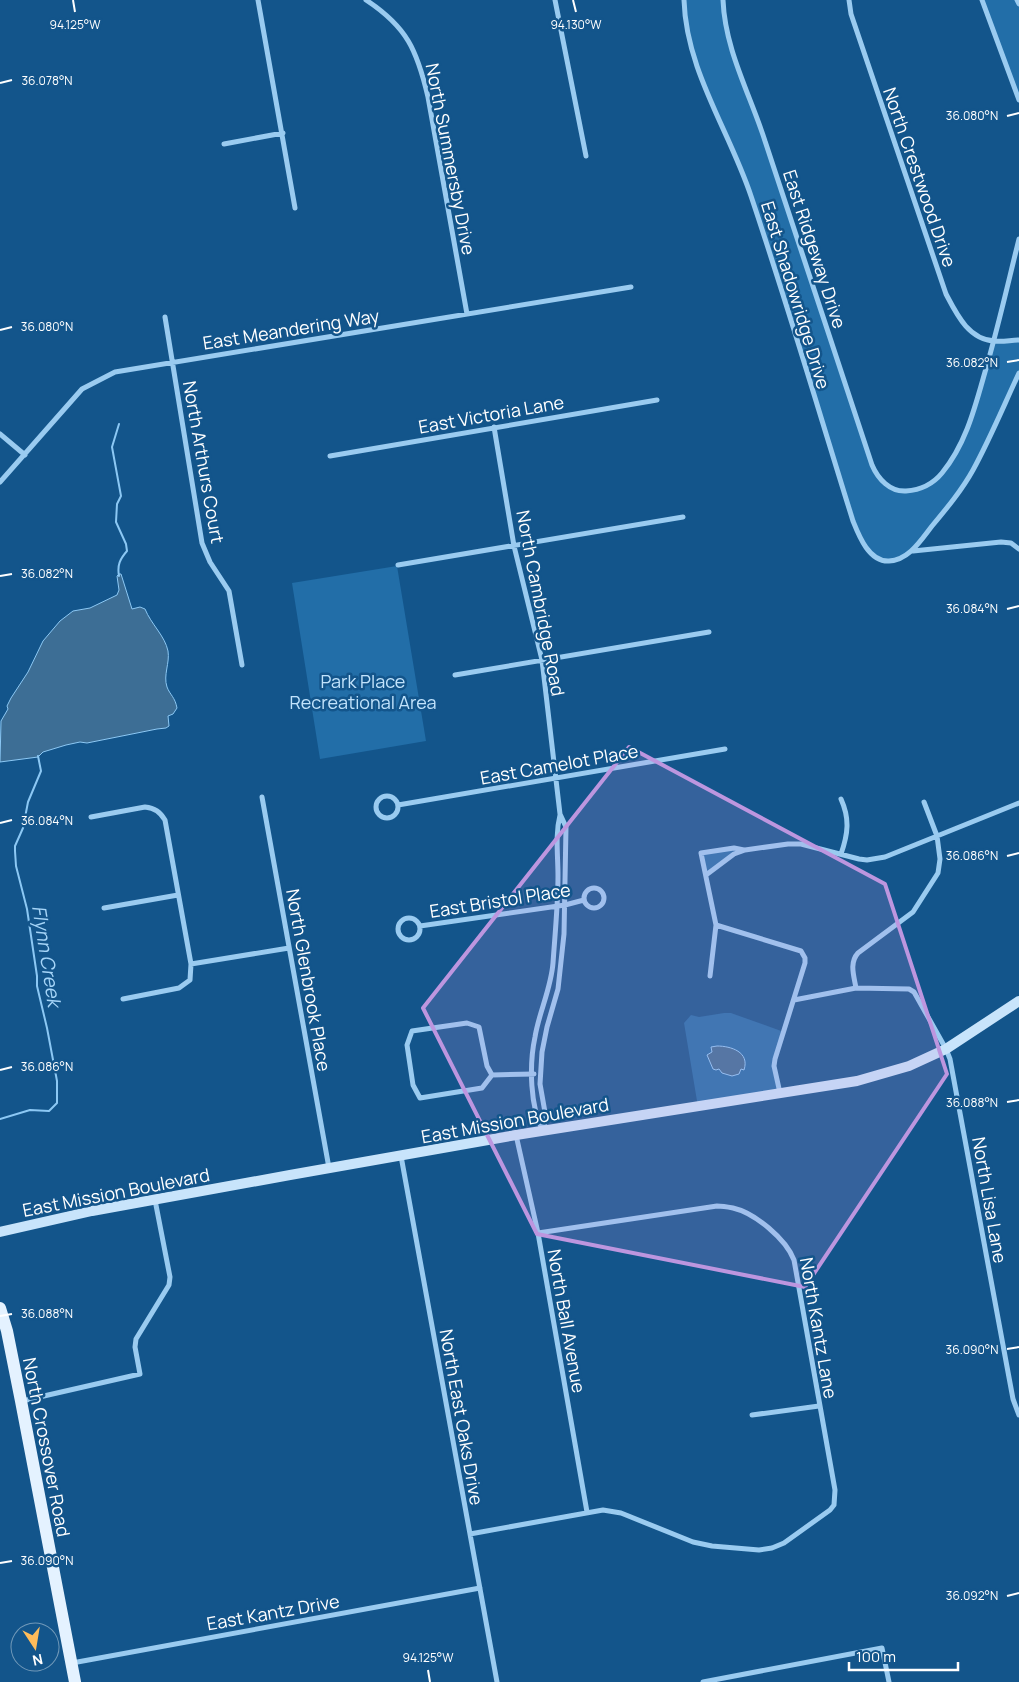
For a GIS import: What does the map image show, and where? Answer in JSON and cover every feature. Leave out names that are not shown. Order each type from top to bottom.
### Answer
[{"type":"main road","name":"East Mission Boulevard","points":[[0,1232],[92,1211],[329,1168],[516,1135],[780,1094],[876,1076],[909,1066],[946,1049],[1019,1001]]},
{"type":"main road","name":"North Crossover Road","points":[[0,1308],[7,1331],[75,1682]]},
{"type":"street","points":[[258,0],[295,208]]},
{"type":"street","name":"North Summersby Drive","points":[[366,0],[383,11],[399,26],[411,45],[420,66],[428,97],[467,314]]},
{"type":"street","points":[[555,0],[586,156]]},
{"type":"street","name":"East Shadowridge Drive","points":[[684,0],[685,18],[692,56],[750,194],[853,521],[867,548],[875,557],[888,561],[913,551]]},
{"type":"street","name":"East Ridgeway Drive","points":[[723,0],[730,48],[763,135],[872,465],[881,480],[890,488],[903,492],[917,490],[930,484],[942,473],[954,456],[970,424],[994,341]]},
{"type":"street","name":"North Crestwood Drive","points":[[849,0],[851,14],[946,294],[968,330],[979,338],[994,341]]},
{"type":"street","points":[[982,0],[1019,100]]},
{"type":"street","points":[[1016,0],[1019,4]]},
{"type":"street","points":[[224,144],[283,134]]},
{"type":"street","points":[[1019,239],[994,341],[1019,340]]},
{"type":"street","name":"East Meandering Way","points":[[0,482],[82,389],[115,372],[632,287]]},
{"type":"street","name":"North Arthurs Court","points":[[165,317],[202,544],[210,562],[228,591],[242,665]]},
{"type":"street","points":[[913,551],[961,490],[974,469],[1019,373]]},
{"type":"street","name":"East Victoria Lane","points":[[330,456],[657,400]]},
{"type":"street","name":"North Cambridge Road","points":[[494,428],[514,546],[542,660],[560,814],[557,828],[558,878],[551,980],[534,1038],[532,1074],[537,1120],[543,1131]]},
{"type":"street","points":[[0,434],[25,455]]},
{"type":"street","points":[[398,565],[682,517]]},
{"type":"street","points":[[913,551],[1002,542],[1011,544],[1019,549]]},
{"type":"street","points":[[455,675],[708,632]]},
{"type":"street","name":"East Camelot Place","points":[[398,805],[725,749]]},
{"type":"street","name":"North Glenbrook Place","points":[[262,797],[329,1168]]},
{"type":"street","name":"East Camelot Place","points":[[384,797],[393,798],[398,805],[396,813],[390,818],[381,817],[376,810],[378,802],[384,797]]},
{"type":"street","points":[[841,799],[847,814],[848,826],[841,854]]},
{"type":"street","points":[[794,1000],[856,988],[852,964],[854,958],[913,912],[938,873],[940,859],[937,836],[924,802]]},
{"type":"street","points":[[706,875],[734,854],[745,850],[788,844],[801,844],[859,859],[876,859],[1019,804]]},
{"type":"street","points":[[92,817],[145,807],[157,811],[165,820],[191,964],[190,980],[179,988],[123,999]]},
{"type":"street","name":"North Cambridge Road","points":[[543,1131],[546,1118],[540,1074],[547,1027],[558,989],[562,962],[566,827],[560,814]]},
{"type":"street","points":[[710,976],[716,925],[701,853],[734,848],[745,850]]},
{"type":"street","name":"East Bristol Place","points":[[592,888],[600,890],[605,896],[603,904],[596,909],[588,907],[584,900],[586,892],[592,888]]},
{"type":"street","points":[[104,908],[178,895]]},
{"type":"street","name":"East Bristol Place","points":[[420,926],[565,905],[584,900]]},
{"type":"street","name":"East Bristol Place","points":[[407,918],[415,919],[420,926],[418,934],[411,939],[403,938],[397,931],[400,922],[407,918]]},
{"type":"street","points":[[716,925],[804,954],[805,963],[775,1059],[774,1066],[780,1094]]},
{"type":"street","points":[[191,964],[289,948]]},
{"type":"street","name":"North Lisa Lane","points":[[856,988],[909,989],[914,992],[946,1049],[950,1060],[1013,1399],[1019,1414]]},
{"type":"street","points":[[467,1023],[479,1027],[487,1066],[492,1075],[482,1088],[420,1098],[413,1085],[407,1045],[412,1031],[467,1023]]},
{"type":"street","points":[[492,1075],[540,1074]]},
{"type":"street","name":"North Ball Avenue","points":[[516,1135],[538,1234],[587,1512]]},
{"type":"street","name":"North East Oaks Drive","points":[[401,1156],[497,1682]]},
{"type":"street","points":[[21,1401],[140,1374],[136,1355],[136,1339],[167,1291],[170,1277],[155,1199]]},
{"type":"street","name":"North Kantz Lane","points":[[538,1234],[717,1206],[734,1208],[751,1216],[777,1235],[791,1251],[794,1260],[835,1498],[834,1505],[830,1510],[784,1543],[760,1550],[712,1546],[692,1542],[620,1513],[603,1510],[587,1512]]},
{"type":"street","points":[[752,1415],[819,1406]]},
{"type":"street","points":[[470,1534],[587,1512]]},
{"type":"street","name":"East Kantz Drive","points":[[71,1663],[480,1588]]},
{"type":"street","points":[[702,1682],[882,1648],[888,1682]]},
{"type":"highlighted area","points":[[629,747],[885,884],[947,1074],[805,1287],[537,1234],[423,1008]]},
{"type":"green space","points":[[684,0],[723,0],[730,48],[763,135],[872,465],[890,487],[917,490],[942,473],[970,424],[994,341],[1019,340],[1019,373],[974,469],[913,551],[888,561],[875,557],[860,536],[750,194],[693,56]]},
{"type":"green space","points":[[982,0],[1017,0],[1019,4],[1019,100]]},
{"type":"green space","name":"Park Place Recreational Area","points":[[397,566],[426,741],[320,759],[292,583]]},
{"type":"green space","points":[[734,848],[745,850],[734,854],[706,875],[701,853]]},
{"type":"green space","points":[[731,1013],[784,1032],[775,1059],[780,1094],[698,1107],[684,1023],[691,1015],[699,1017]]},
{"type":"shaded area","points":[[121,574],[132,609],[140,607],[145,609],[161,635],[168,651],[166,682],[177,708],[173,714],[168,716],[169,726],[87,743],[80,742],[66,745],[43,752],[38,757],[0,762],[1,721],[8,709],[7,706],[11,698],[28,672],[43,641],[60,621],[73,611],[90,608],[117,595],[119,590],[117,576]]},
{"type":"shaded area","points":[[711,1047],[728,1047],[742,1054],[745,1064],[744,1070],[741,1069],[739,1074],[732,1076],[722,1073],[719,1069],[713,1069],[707,1055],[712,1052]]},
{"type":"waterway","points":[[119,424],[112,447],[121,496],[117,504],[116,522],[126,544],[127,551],[120,562],[119,576]]},
{"type":"waterway","name":"Flynn Creek","points":[[0,1119],[30,1110],[49,1111],[57,1103],[57,1081],[37,986],[27,909],[16,866],[15,851],[15,846],[23,828],[28,802],[41,771],[38,756]]}]
